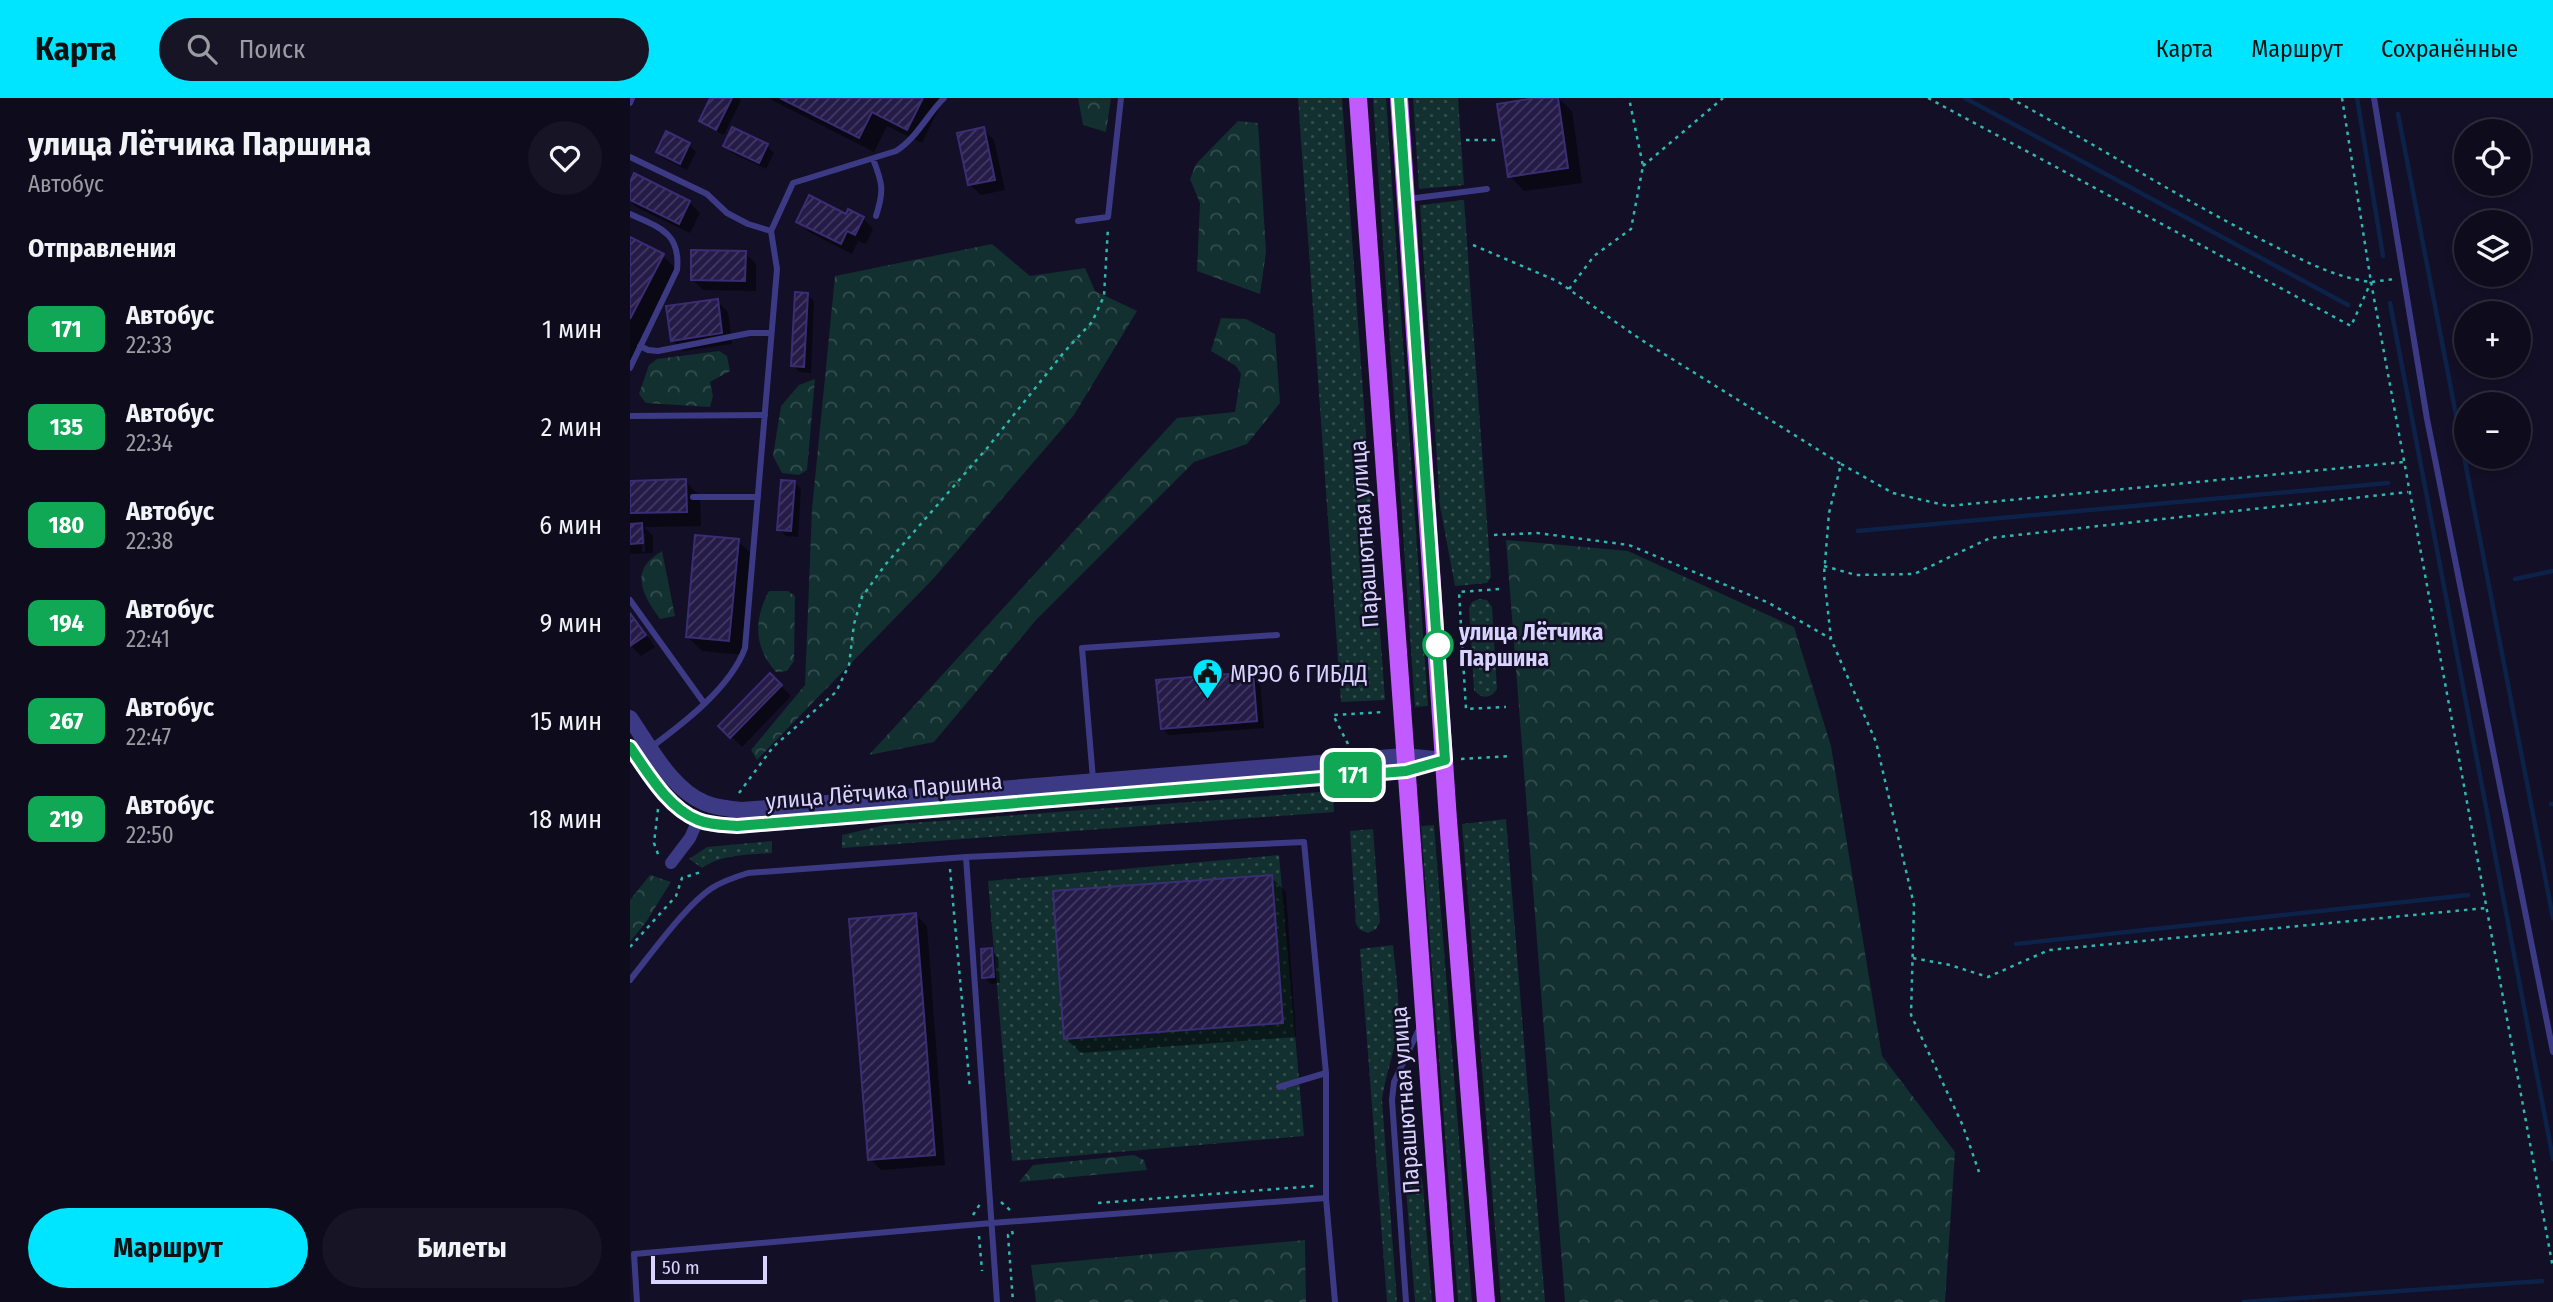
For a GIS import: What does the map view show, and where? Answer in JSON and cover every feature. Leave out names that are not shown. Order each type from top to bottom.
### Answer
[{"type":"main road","name":"Парашютная улица","points":[[1358,98],[1423,1019],[1446,1302]]},
{"type":"main road","points":[[1399,98],[1486,1302]]},
{"type":"street","points":[[630,718],[650,748]]},
{"type":"street","points":[[630,747],[663,792],[680,809],[698,820],[690,838],[666,862]]},
{"type":"street","name":"улица Лётчика Паршина","points":[[650,748],[676,782],[689,794],[704,803],[743,810],[1093,781],[1445,760]]},
{"type":"street","name":"улица Лётчика Паршина","points":[[698,820],[737,826],[1405,763]]},
{"type":"lane","points":[[630,103],[632,98]]},
{"type":"lane","points":[[650,748],[674,731],[704,703],[739,666],[745,648],[777,269],[771,231],[793,183],[873,159],[907,145],[944,98]]},
{"type":"lane","points":[[1078,221],[1108,217],[1121,98]]},
{"type":"lane","points":[[2374,98],[2427,419],[2553,1052]]},
{"type":"lane","points":[[630,157],[707,194],[727,213],[747,224],[771,231]]},
{"type":"lane","points":[[873,159],[882,182],[882,198],[876,216]]},
{"type":"lane","points":[[1406,200],[1487,189]]},
{"type":"lane","points":[[630,214],[662,229],[673,240],[678,254],[677,270],[630,368]]},
{"type":"lane","points":[[640,346],[658,351],[750,333],[771,334]]},
{"type":"lane","points":[[630,416],[765,415]]},
{"type":"lane","points":[[693,497],[758,497]]},
{"type":"lane","points":[[630,600],[704,703]]},
{"type":"lane","points":[[1093,781],[1082,648],[1277,635]]},
{"type":"lane","points":[[630,980],[709,890],[726,880],[748,873],[966,857],[1304,842],[1326,1073],[1326,1198],[1335,1302]]},
{"type":"lane","points":[[966,857],[997,1302]]},
{"type":"lane","points":[[1406,1302],[1392,1100],[1394,1082],[1423,1019]]},
{"type":"lane","points":[[1279,1087],[1326,1073]]},
{"type":"lane","points":[[637,1302],[634,1254],[1326,1198]]},
{"type":"path","points":[[1569,289],[1594,256],[1631,229],[1643,166],[1629,98]]},
{"type":"path","points":[[1643,166],[1723,98]]},
{"type":"path","points":[[1928,98],[2351,326],[2371,282]]},
{"type":"path","points":[[2010,98],[2231,224],[2307,263],[2350,279],[2371,282],[2404,278]]},
{"type":"path","points":[[2342,98],[2371,282],[2553,1268]]},
{"type":"path","points":[[1466,141],[1496,139]]},
{"type":"path","points":[[737,795],[773,747],[836,692],[849,665],[854,624],[862,597],[884,565],[988,447],[1065,351],[1092,322],[1104,296],[1108,217]]},
{"type":"path","points":[[1473,245],[1557,281],[1640,339],[1841,464],[1893,493],[1948,506],[2404,463]]},
{"type":"path","points":[[1841,464],[1829,513],[1824,566],[1831,639],[1876,742],[1914,905],[1911,1015],[1963,1126],[1979,1172]]},
{"type":"path","points":[[1824,566],[1856,575],[1914,574],[1990,538],[2409,492]]},
{"type":"path","points":[[1494,535],[1537,533],[1629,545],[1769,603],[1831,639]]},
{"type":"path","points":[[1499,589],[1459,592],[1465,696],[1466,709],[1506,707]]},
{"type":"path","points":[[1351,750],[1333,715],[1383,712]]},
{"type":"path","points":[[1445,760],[1510,756]]},
{"type":"path","points":[[658,806],[654,843],[666,862]]},
{"type":"path","points":[[949,859],[970,1093]]},
{"type":"path","points":[[630,947],[676,896],[682,878],[701,872]]},
{"type":"path","points":[[1913,958],[1950,965],[1988,977],[2049,950],[2486,908]]},
{"type":"path","points":[[1094,1203],[1314,1186]]},
{"type":"path","points":[[980,1203],[972,1213],[975,1236],[980,1236],[983,1276]]},
{"type":"path","points":[[1008,1235],[1013,1302]]},
{"type":"green space","points":[[1078,98],[1111,98],[1106,132],[1083,125]]},
{"type":"green space","points":[[1298,98],[1342,98],[1385,700],[1341,702]]},
{"type":"green space","points":[[1373,98],[1386,98],[1428,706],[1415,707]]},
{"type":"green space","points":[[1413,98],[1458,98],[1464,185],[1419,189]]},
{"type":"green space","points":[[1238,121],[1258,123],[1266,252],[1260,294],[1197,271],[1200,203],[1190,179],[1196,164]]},
{"type":"green space","points":[[1464,200],[1491,577],[1487,583],[1455,586],[1440,506],[1420,205]]},
{"type":"green space","points":[[992,244],[1030,276],[1085,268],[1095,291],[1137,311],[1074,415],[933,579],[757,760],[751,750],[805,685],[812,509],[835,276]]},
{"type":"green space","points":[[1221,318],[1246,319],[1275,334],[1280,403],[1247,444],[1194,462],[1036,620],[934,742],[869,755],[1177,418],[1235,412],[1241,374],[1236,366],[1211,351]]},
{"type":"green space","points":[[719,351],[727,356],[730,371],[710,382],[713,396],[710,407],[646,403],[639,394],[649,365],[657,359]]},
{"type":"green space","points":[[815,379],[807,470],[799,475],[782,473],[773,456],[781,406],[799,385]]},
{"type":"green space","points":[[1506,540],[1628,551],[1794,627],[1831,746],[1882,1056],[1955,1152],[1945,1302],[1565,1302]]},
{"type":"green space","points":[[662,551],[675,616],[660,619],[643,590],[642,573],[652,558]]},
{"type":"green space","points":[[769,591],[788,591],[795,596],[794,661],[787,671],[776,672],[763,653],[760,643],[759,622]]},
{"type":"green space","points":[[1487,600],[1492,607],[1497,689],[1486,697],[1474,690],[1469,608],[1472,602]]},
{"type":"green space","points":[[1333,791],[1334,812],[842,848],[842,835],[885,825]]},
{"type":"green space","points":[[1506,819],[1545,1302],[1501,1302],[1462,824]]},
{"type":"green space","points":[[1434,825],[1472,1302],[1458,1302],[1421,826]]},
{"type":"green space","points":[[1373,829],[1380,922],[1376,929],[1368,933],[1360,930],[1356,924],[1350,831]]},
{"type":"green space","points":[[772,841],[772,853],[727,858],[702,868],[689,859],[707,847]]},
{"type":"green space","points":[[1279,855],[1304,1136],[1012,1161],[988,881]]},
{"type":"green space","points":[[650,875],[671,882],[630,942],[630,900]]},
{"type":"green space","points":[[1393,945],[1398,990],[1398,1023],[1382,1100],[1397,1302],[1387,1302],[1360,949]]},
{"type":"green space","points":[[1401,1087],[1405,1088],[1423,1186],[1432,1302],[1415,1302],[1399,1101]]},
{"type":"green space","points":[[1134,1155],[1144,1160],[1147,1170],[1019,1182],[1033,1165]]},
{"type":"green space","points":[[1305,1240],[1306,1302],[1036,1302],[1031,1265]]},
{"type":"building","points":[[710,98],[732,98],[716,130],[699,121]]},
{"type":"building","points":[[780,98],[923,98],[907,130],[872,112],[859,138]]},
{"type":"building","points":[[1535,98],[1558,98],[1568,168],[1508,177],[1497,104]]},
{"type":"building","points":[[732,127],[768,144],[759,163],[723,146]]},
{"type":"building","points":[[984,127],[995,180],[968,185],[957,133]]},
{"type":"building","points":[[666,131],[690,143],[680,164],[656,152]]},
{"type":"building","points":[[634,173],[690,201],[679,224],[630,200],[630,182]]},
{"type":"building","points":[[809,195],[846,214],[848,209],[864,217],[855,235],[847,231],[841,244],[796,222]]},
{"type":"building","points":[[630,237],[664,254],[630,319]]},
{"type":"building","points":[[691,250],[746,251],[745,281],[691,280]]},
{"type":"building","points":[[795,292],[808,293],[804,367],[791,366]]},
{"type":"building","points":[[718,299],[722,333],[671,341],[666,306]]},
{"type":"building","points":[[686,479],[687,512],[630,513],[630,481]]},
{"type":"building","points":[[781,480],[795,481],[791,531],[777,530]]},
{"type":"building","points":[[642,523],[643,543],[630,544],[630,524]]},
{"type":"building","points":[[695,535],[739,539],[729,641],[686,637]]},
{"type":"building","points":[[630,613],[646,635],[630,646]]},
{"type":"building","name":"МРЭО 6 ГИБДД","points":[[1253,672],[1257,721],[1161,729],[1156,680]]},
{"type":"building","points":[[770,673],[782,685],[730,738],[718,726]]},
{"type":"building","points":[[1272,875],[1283,1023],[1064,1039],[1053,891]]},
{"type":"building","points":[[916,913],[935,1155],[868,1160],[849,919]]},
{"type":"building","points":[[992,948],[994,977],[982,978],[981,949]]},
{"type":"waterway","points":[[1965,98],[2348,305]]},
{"type":"waterway","points":[[2357,98],[2383,256]]},
{"type":"waterway","points":[[2398,114],[2553,918]]},
{"type":"waterway","points":[[2390,303],[2553,1159]]},
{"type":"waterway","points":[[1858,531],[2388,483]]},
{"type":"waterway","points":[[2515,579],[2553,571]]},
{"type":"waterway","points":[[2016,944],[2468,895]]},
{"type":"waterway","points":[[2244,1302],[2542,1281]]},
{"type":"bus line","name":"171","points":[[630,747],[663,792],[680,809],[698,820],[737,826],[1406,771],[1445,760],[1399,98]]},
{"type":"place","name":"улица Лётчика Паршина","points":[[1438,645]]},
{"type":"place","name":"МРЭО 6 ГИБДД","points":[[1207,701]]}]
